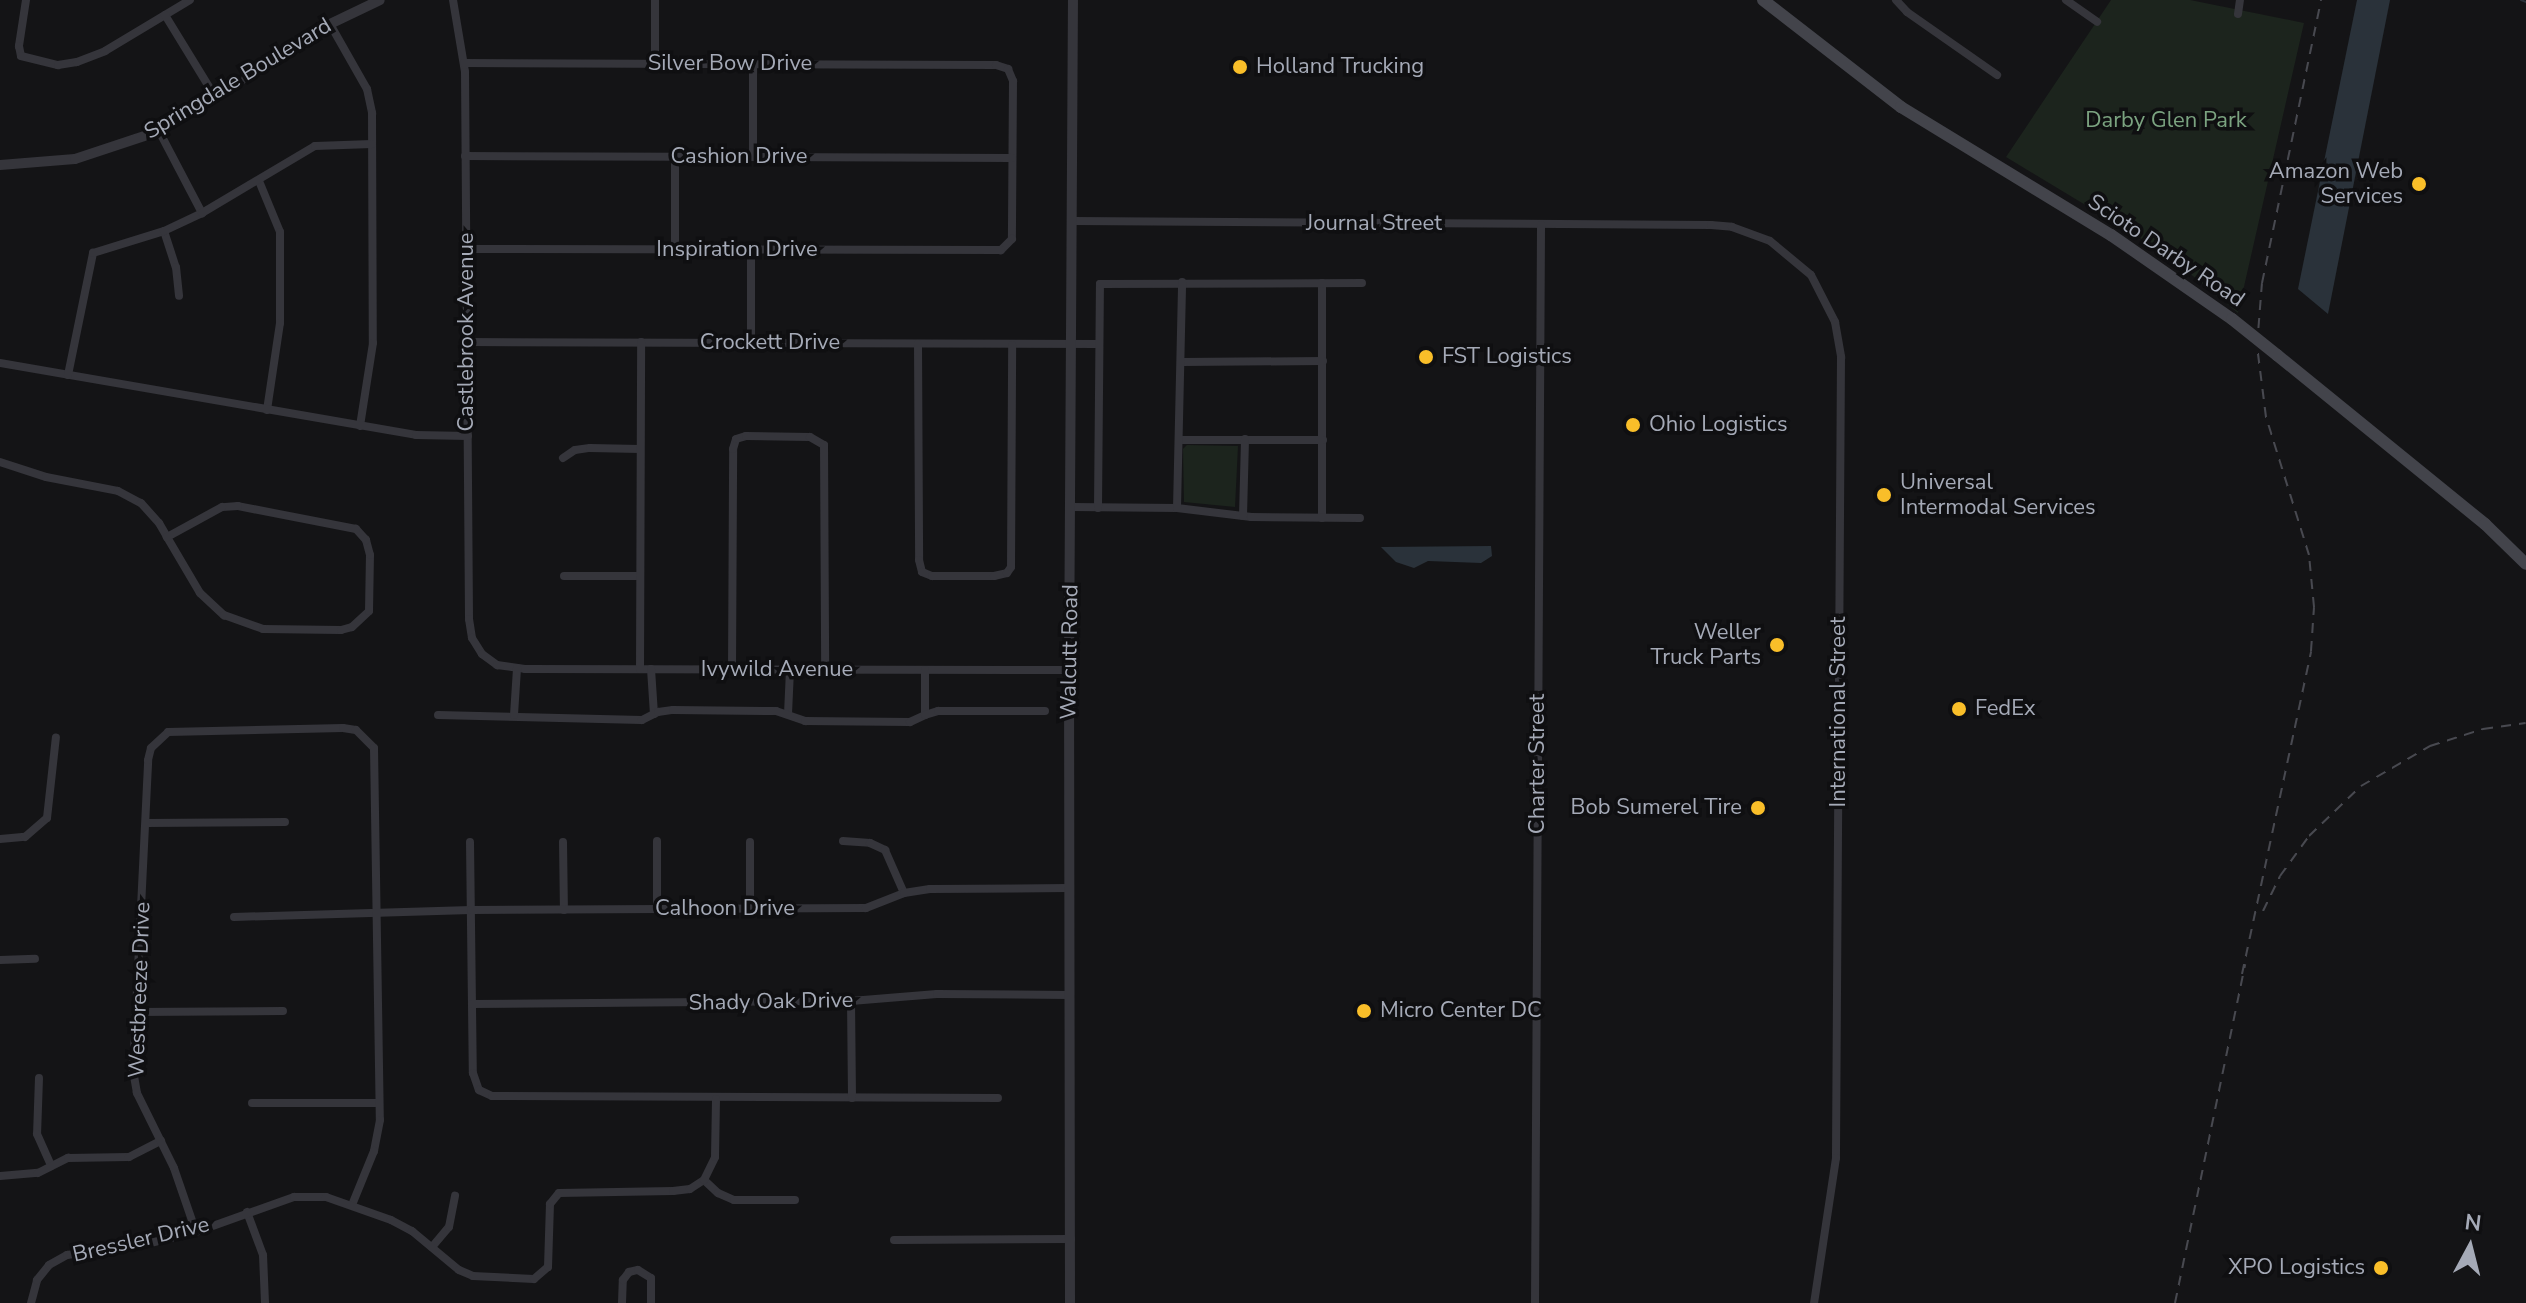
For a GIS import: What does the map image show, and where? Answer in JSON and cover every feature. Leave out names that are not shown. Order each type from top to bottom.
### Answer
[{"type":"main road","name":"Scioto Darby Road","points":[[1763,0],[1901,107],[2111,235],[2232,319],[2485,524],[2526,564]]},
{"type":"street","points":[[26,0],[19,46],[21,56],[47,64],[77,62],[117,45],[190,0]]},
{"type":"street","name":"Springdale Boulevard","points":[[0,165],[75,159],[159,131],[330,24],[380,0]]},
{"type":"street","name":"Castlebrook Avenue","points":[[453,0],[464,63],[469,619],[472,638],[488,660]]},
{"type":"street","points":[[655,0],[655,63]]},
{"type":"street","name":"Walcutt Road","points":[[1070,1303],[1068,888],[1073,0]]},
{"type":"street","points":[[1896,0],[1907,12],[1997,75]]},
{"type":"street","points":[[2066,0],[2097,22]]},
{"type":"street","points":[[2238,14],[2240,0]]},
{"type":"street","points":[[165,15],[214,95]]},
{"type":"street","points":[[330,24],[367,89],[372,144],[373,343],[360,426]]},
{"type":"street","name":"Silver Bow Drive","points":[[464,63],[1003,65],[1012,74],[1012,158]]},
{"type":"street","points":[[753,64],[753,157]]},
{"type":"street","points":[[159,131],[202,213]]},
{"type":"street","points":[[68,375],[93,253],[164,231],[202,213],[315,146],[372,144]]},
{"type":"street","name":"Cashion Drive","points":[[465,156],[1012,158]]},
{"type":"street","points":[[675,157],[675,250]]},
{"type":"street","name":"Inspiration Drive","points":[[466,249],[989,251],[1008,247],[1012,239],[1012,158]]},
{"type":"street","points":[[259,181],[280,232],[280,323],[267,410]]},
{"type":"street","name":"Journal Street","points":[[1073,221],[1676,224]]},
{"type":"street","name":"International Street","points":[[1676,224],[1732,227],[1759,236],[1786,252],[1820,290],[1835,322],[1839,344],[1836,1158],[1814,1303]]},
{"type":"street","name":"Charter Street","points":[[1535,1303],[1541,225]]},
{"type":"street","points":[[164,231],[176,267],[179,296]]},
{"type":"street","points":[[751,250],[751,343]]},
{"type":"street","points":[[1098,508],[1100,285],[1119,282],[1362,283]]},
{"type":"street","points":[[1177,508],[1181,440],[1182,282]]},
{"type":"street","points":[[1322,283],[1322,518]]},
{"type":"street","name":"Crockett Drive","points":[[468,342],[1099,344]]},
{"type":"street","points":[[640,669],[641,342]]},
{"type":"street","points":[[918,344],[920,566],[922,572],[932,576],[1007,573],[1012,560],[1012,345]]},
{"type":"street","points":[[1182,362],[1323,361]]},
{"type":"street","points":[[0,363],[416,435],[468,436]]},
{"type":"street","points":[[732,670],[733,449],[736,439],[746,436],[810,437],[824,445],[825,670]]},
{"type":"street","points":[[1243,516],[1245,439]]},
{"type":"street","points":[[1181,440],[1323,440]]},
{"type":"street","points":[[563,458],[575,450],[590,448],[640,449]]},
{"type":"street","points":[[0,462],[46,477],[118,491],[141,503],[167,537],[200,593],[224,615],[263,629],[352,627],[369,611],[371,579],[366,540],[356,529],[230,507],[208,513],[167,537]]},
{"type":"street","points":[[1072,507],[1177,508],[1243,516],[1360,518]]},
{"type":"street","points":[[564,576],[638,576]]},
{"type":"street","name":"Ivywild Avenue","points":[[488,660],[497,665],[517,668],[1069,670]]},
{"type":"street","points":[[514,715],[517,668]]},
{"type":"street","points":[[651,669],[654,714]]},
{"type":"street","points":[[788,714],[790,670]]},
{"type":"street","points":[[925,670],[925,715]]},
{"type":"street","points":[[438,715],[514,715],[529,720],[642,720],[654,714],[688,710],[776,711],[805,721],[910,722],[938,711],[1045,711]]},
{"type":"street","name":"Westbreeze Drive","points":[[196,1232],[135,1083],[148,760],[158,738],[180,730],[343,728],[366,737],[376,760],[378,914]]},
{"type":"street","points":[[0,839],[25,837],[47,818],[56,737]]},
{"type":"street","points":[[146,823],[285,822]]},
{"type":"street","points":[[657,841],[657,909]]},
{"type":"street","points":[[843,841],[870,843],[885,850],[891,857],[904,893]]},
{"type":"street","points":[[470,842],[473,1073],[479,1090],[505,1097],[998,1098]]},
{"type":"street","points":[[563,842],[564,910]]},
{"type":"street","points":[[750,842],[750,909]]},
{"type":"street","name":"Calhoon Drive","points":[[234,917],[471,910],[866,908],[904,893],[930,889],[1068,888]]},
{"type":"street","points":[[352,1205],[377,1142],[378,914]]},
{"type":"street","points":[[0,960],[35,959]]},
{"type":"street","name":"Shady Oak Drive","points":[[472,1004],[851,1001],[937,994],[1070,995]]},
{"type":"street","points":[[851,1001],[852,1098]]},
{"type":"street","points":[[136,1012],[283,1011]]},
{"type":"street","points":[[39,1078],[37,1134],[51,1166]]},
{"type":"street","points":[[716,1099],[715,1157],[704,1180],[718,1193],[734,1200],[795,1200]]},
{"type":"street","points":[[252,1103],[379,1103]]},
{"type":"street","points":[[0,1176],[30,1175],[77,1157],[129,1157],[161,1141]]},
{"type":"street","name":"Bressler Drive","points":[[31,1303],[37,1280],[49,1265],[67,1255],[146,1244],[196,1232],[294,1197],[326,1197],[412,1231],[459,1270],[473,1276],[534,1279],[548,1267],[550,1204],[559,1193],[673,1191],[690,1189],[704,1180]]},
{"type":"street","points":[[432,1247],[449,1227],[455,1196]]},
{"type":"street","points":[[247,1212],[263,1255],[265,1303]]},
{"type":"street","points":[[894,1240],[1071,1239]]},
{"type":"street","points":[[622,1303],[623,1280],[629,1272],[638,1270],[651,1278],[651,1303]]},
{"type":"green space","name":"Darby Glen Park","points":[[2111,0],[2190,0],[2304,23],[2238,313],[2165,253],[2006,157]]},
{"type":"green space","points":[[1187,445],[1238,446],[1235,507],[1184,502],[1183,449]]},
{"type":"shaded area","points":[[2357,0],[2390,0],[2328,314],[2298,289]]},
{"type":"shaded area","points":[[1491,546],[1492,556],[1481,563],[1428,561],[1414,568],[1396,562],[1381,547]]},
{"type":"waterway","points":[[2521,0],[2526,2]]},
{"type":"railway","points":[[2242,974],[2311,651],[2314,607],[2309,555],[2266,417],[2257,346],[2262,283],[2321,0]]},
{"type":"railway","points":[[2263,911],[2280,876],[2309,836],[2361,786],[2430,746],[2483,729],[2526,723]]},
{"type":"railway","points":[[2175,1303],[2245,964]]},
{"type":"place","name":"Holland Trucking","points":[[1240,67]]},
{"type":"place","name":"Amazon Web Services","points":[[2419,184]]},
{"type":"place","name":"FST Logistics","points":[[1426,357]]},
{"type":"place","name":"Ohio Logistics","points":[[1633,425]]},
{"type":"place","name":"Universal Intermodal Services","points":[[1884,495]]},
{"type":"place","name":"Weller Truck Parts","points":[[1777,645]]},
{"type":"place","name":"FedEx","points":[[1959,709]]},
{"type":"place","name":"Bob Sumerel Tire","points":[[1758,808]]},
{"type":"place","name":"Micro Center DC","points":[[1364,1011]]},
{"type":"place","name":"XPO Logistics","points":[[2381,1268]]}]
